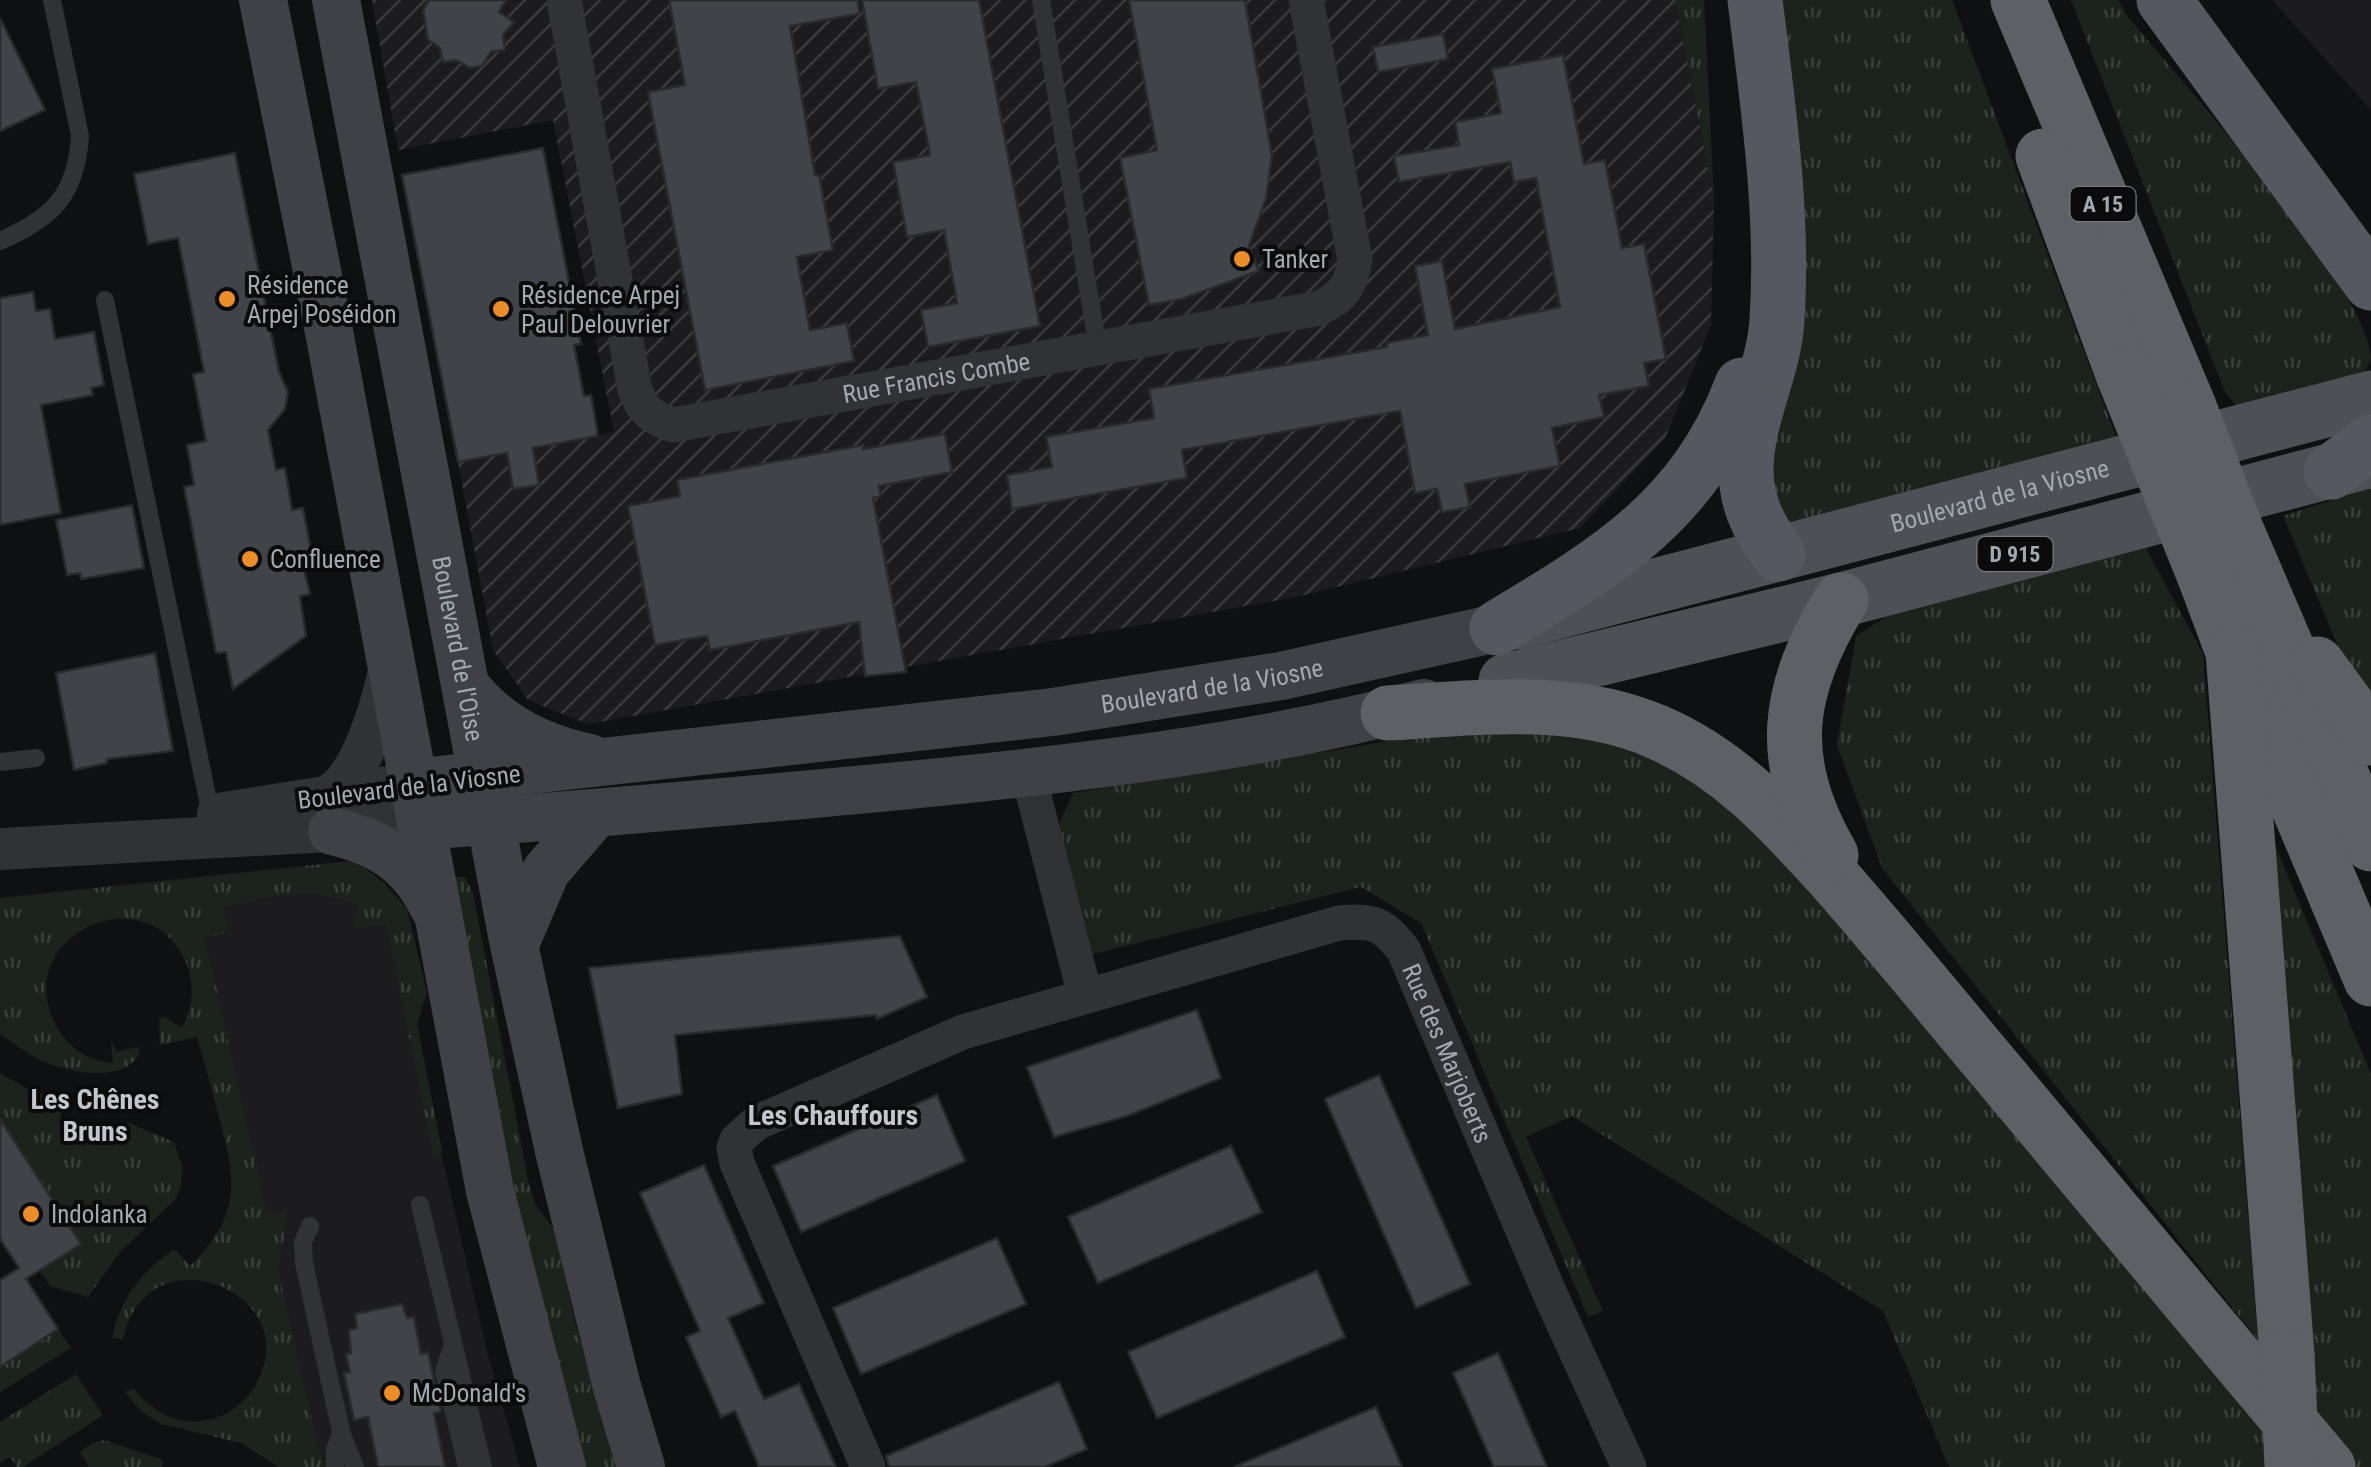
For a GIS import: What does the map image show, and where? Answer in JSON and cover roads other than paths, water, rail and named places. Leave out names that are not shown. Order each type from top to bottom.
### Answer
[{"type":"highway","points":[[1755,0],[1774,158],[1779,258],[1772,357],[1754,417],[1746,468],[1758,525],[1778,554]]},
{"type":"highway","name":"A 15","points":[[1980,0],[2059,196],[2123,374],[2371,844]]},
{"type":"highway","name":"A 15","points":[[2018,0],[2189,407],[2234,526],[2233,652],[2371,979]]},
{"type":"highway","points":[[2164,0],[2371,283]]},
{"type":"highway","points":[[2295,181],[2371,249]]},
{"type":"highway","points":[[1496,628],[1608,560],[1665,510],[1690,479],[1729,419],[1754,353],[1779,258]]},
{"type":"highway","points":[[2231,579],[2371,738]]},
{"type":"highway","points":[[1841,600],[1806,665],[1795,703],[1792,736],[1802,786],[1826,847],[1865,914]]},
{"type":"highway","points":[[2233,652],[2287,1355],[2292,1467]]},
{"type":"highway","points":[[1388,712],[1518,706],[1599,713],[1658,732],[1709,758],[1732,775],[1769,808],[1865,914],[2328,1467]]},
{"type":"main road","points":[[263,0],[490,1192],[562,1467]]},
{"type":"main road","name":"Boulevard de l'Oise","points":[[336,0],[514,945],[559,1150],[640,1467]]},
{"type":"main road","name":"Boulevard de la Viosne","points":[[417,804],[487,798],[613,763],[1157,698],[1281,676],[1496,628],[2371,398]]},
{"type":"main road","name":"Boulevard de la Viosne","points":[[487,798],[596,813],[1028,773],[1213,746],[1388,712],[1841,600],[2358,458]]},
{"type":"main road","points":[[1778,554],[1812,583],[1841,600],[1953,508]]},
{"type":"main road","points":[[466,686],[488,712],[516,732],[556,749],[613,763]]},
{"type":"main road","points":[[331,813],[405,864],[415,874],[439,918]]},
{"type":"main road","points":[[514,945],[546,870],[596,813]]},
{"type":"street","name":"Rue Francis Combe","points":[[564,0],[635,390],[649,415],[673,425],[1320,308],[1346,291],[1355,260],[1306,0]]},
{"type":"street","points":[[331,813],[371,731],[391,662]]},
{"type":"street","points":[[1028,773],[1086,995]]},
{"type":"street","name":"Boulevard de la Viosne","points":[[15,848],[417,804]]},
{"type":"street","name":"Boulevard de la Viosne","points":[[15,848],[211,815],[331,813]]},
{"type":"street","name":"Rue des Marjoberts","points":[[868,1467],[736,1163],[736,1140],[746,1128],[964,1032],[1339,923],[1360,922],[1388,929],[1404,950],[1550,1294],[1629,1467]]},
{"type":"lane","points":[[0,241],[29,228],[51,212],[72,180],[79,154],[80,136],[52,0]]},
{"type":"lane","points":[[1041,0],[1098,349]]},
{"type":"lane","points":[[105,300],[211,815]]},
{"type":"lane","points":[[0,762],[36,758]]},
{"type":"lane","points":[[420,1205],[483,1467]]},
{"type":"lane","points":[[310,1226],[303,1242],[304,1263],[340,1432],[355,1467]]},
{"type":"lane","points":[[453,1344],[444,1371],[467,1467]]},
{"type":"lane","points":[[335,1467],[340,1432]]},
{"type":"place","name":"Tanker","points":[[1242,259]]},
{"type":"place","name":"Résidence Arpej Poséidon","points":[[227,299]]},
{"type":"place","name":"Résidence Arpej Paul Delouvrier","points":[[501,309]]},
{"type":"place","name":"Confluence","points":[[250,559]]},
{"type":"place","name":"Indolanka","points":[[31,1214]]},
{"type":"place","name":"McDonald's","points":[[392,1393]]},
{"type":"district","name":"Les Chênes Bruns","points":[[95,1115]]},
{"type":"district","name":"Les Chauffours","points":[[833,1115]]}]
